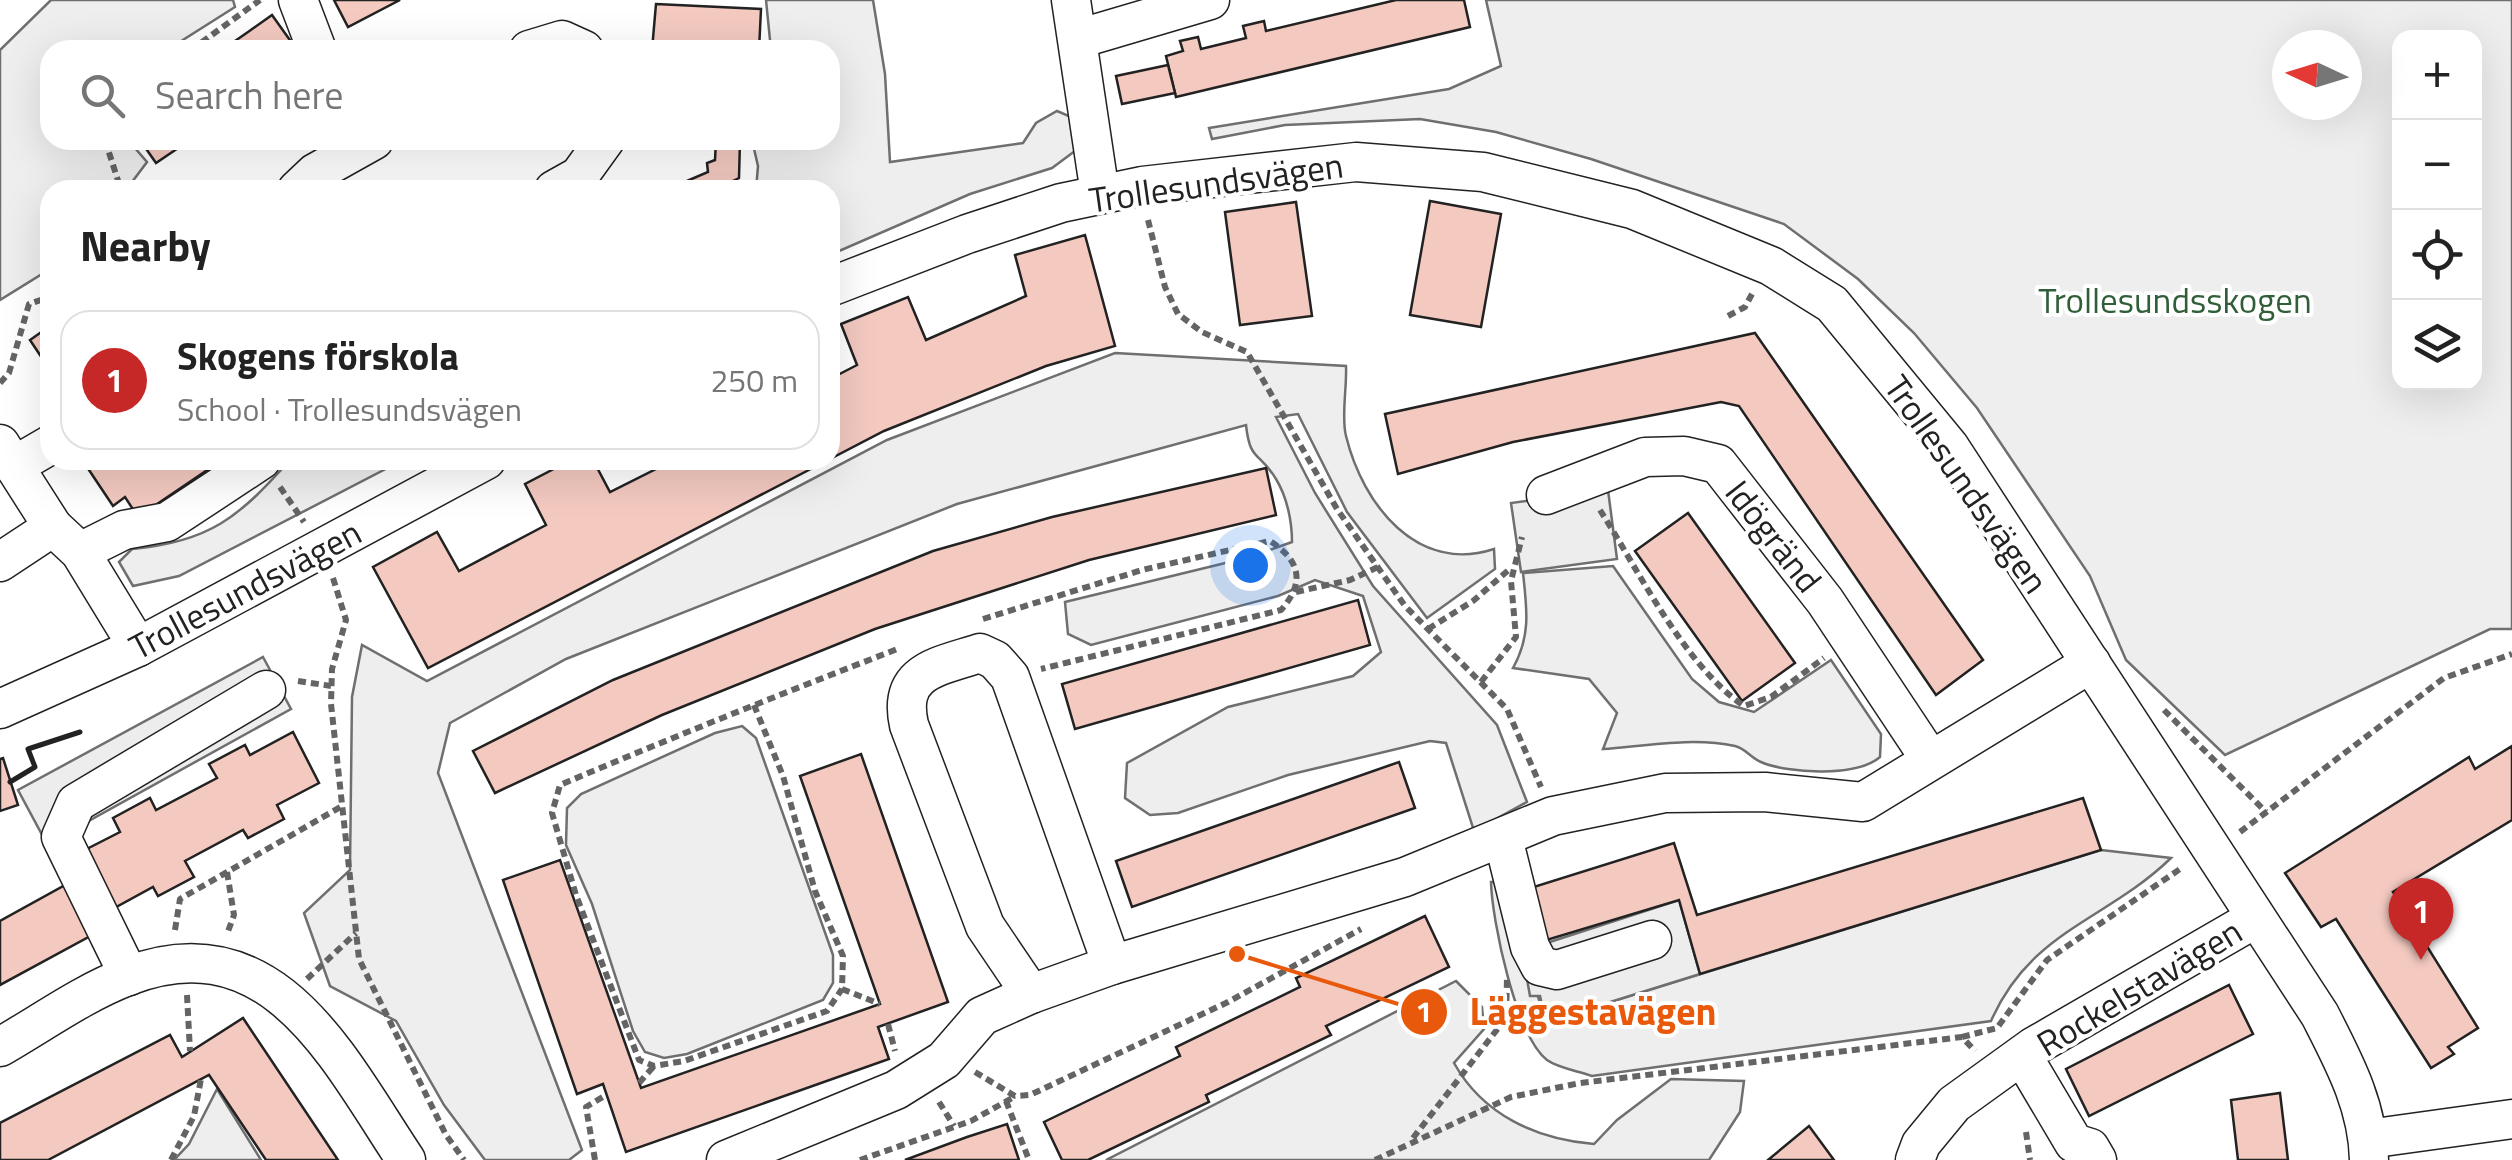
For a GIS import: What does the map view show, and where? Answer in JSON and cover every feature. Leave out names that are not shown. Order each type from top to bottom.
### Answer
[{"type":"street","points":[[298,0],[313,40]]},
{"type":"street","points":[[1071,0],[1100,194]]},
{"type":"street","points":[[1078,38],[1210,0]]},
{"type":"street","points":[[309,180],[354,150]]},
{"type":"street","points":[[572,180],[598,150]]},
{"type":"street","name":"Trollesundsvägen","points":[[840,283],[967,234],[1100,194],[1232,173],[1356,162],[1482,172],[1632,209],[1770,266],[1832,304],[1949,446],[2320,1015],[2354,1081],[2369,1149]]},
{"type":"street","points":[[40,447],[7,455],[138,647]]},
{"type":"street","name":"Idögränd","points":[[1546,495],[1645,457],[1684,456],[1718,464],[1851,640],[1930,759]]},
{"type":"street","points":[[0,562],[67,540],[167,522],[247,470]]},
{"type":"street","name":"Trollesundsvägen","points":[[0,710],[138,647],[467,470]]},
{"type":"street","points":[[1031,994],[984,926],[904,701],[912,684],[929,670],[980,654],[995,660],[1010,676],[1112,965]]},
{"type":"street","points":[[726,1160],[896,1090],[953,1049],[982,1016],[1031,994],[1112,965],[1354,892],[1553,816],[1665,794],[1766,792],[1862,802],[2091,663]]},
{"type":"street","points":[[129,976],[61,837],[76,802],[266,690]]},
{"type":"street","points":[[1503,838],[1530,947],[1540,966],[1557,970],[1652,940]]},
{"type":"street","name":"Rockelstavägen","points":[[1915,1160],[1920,1144],[1954,1104],[2256,918]]},
{"type":"street","points":[[0,1047],[129,976],[163,967],[217,964],[234,968],[312,1020],[406,1160]]},
{"type":"street","name":"Rockelstavägen","points":[[2011,1066],[2074,1143],[2090,1148],[2096,1160]]},
{"type":"street","points":[[2369,1149],[2512,1119]]},
{"type":"path","points":[[205,40],[260,0]]},
{"type":"path","points":[[108,150],[118,180]]},
{"type":"path","points":[[1146,210],[1165,287],[1178,314],[1202,332],[1246,352],[1336,510],[1378,568],[1428,629],[1507,709],[1553,816]]},
{"type":"path","points":[[1728,316],[1745,307],[1755,288]]},
{"type":"path","points":[[0,383],[9,373],[29,304],[40,300]]},
{"type":"path","points":[[266,470],[289,496],[308,527]]},
{"type":"path","points":[[1600,510],[1685,643],[1725,694],[1744,706],[1771,697],[1851,640]]},
{"type":"path","points":[[1481,682],[1516,637],[1512,567],[1522,537]]},
{"type":"path","points":[[974,622],[1142,570],[1270,541],[1286,551],[1298,569],[1296,592],[1281,610],[1010,676]]},
{"type":"path","points":[[1428,629],[1473,601],[1512,567]]},
{"type":"path","points":[[1296,592],[1350,580],[1378,568]]},
{"type":"path","points":[[331,571],[346,620],[332,669],[331,704],[360,959],[446,1135],[464,1160]]},
{"type":"path","points":[[754,705],[782,776],[816,891],[843,956],[842,989],[827,1011],[684,1061],[654,1066],[639,1060],[576,896],[552,813],[560,785],[754,705],[914,643]]},
{"type":"path","points":[[2232,839],[2444,678],[2512,654]]},
{"type":"path","points":[[2150,698],[2266,812]]},
{"type":"path","points":[[175,946],[174,918],[180,898],[344,804]]},
{"type":"path","points":[[1375,1160],[1410,1140],[1511,1097],[1580,1083],[1962,1038],[1997,1028],[2047,960],[2180,868]]},
{"type":"path","points":[[222,949],[234,915],[227,872]]},
{"type":"path","points":[[860,1160],[971,1120],[1015,1096],[1030,1095],[1228,1002],[1366,926],[1354,892]]},
{"type":"path","points":[[302,983],[357,932]]},
{"type":"path","points":[[1410,1140],[1506,1018],[1506,970]]},
{"type":"path","points":[[187,984],[190,1052]]},
{"type":"path","points":[[842,989],[880,1004]]},
{"type":"path","points":[[1962,1038],[2011,1066],[2030,1160]]},
{"type":"path","points":[[953,1049],[976,1072],[1015,1096]]},
{"type":"path","points":[[639,1083],[654,1066]]},
{"type":"path","points":[[171,1160],[194,1116],[201,1079]]},
{"type":"path","points":[[595,1160],[586,1107],[606,1095]]},
{"type":"path","points":[[1006,1101],[1029,1160]]},
{"type":"green space","points":[[51,0],[233,0],[235,7],[183,40],[40,40],[40,150],[137,150],[147,162],[134,180],[40,180],[40,275],[0,300],[0,50]]},
{"type":"green space","points":[[766,0],[873,0],[885,74],[890,162],[1023,143],[1036,123],[1057,111],[1076,119],[1079,148],[1052,168],[970,194],[840,251],[840,180],[757,180],[754,150],[840,150],[840,40],[770,40]]},
{"type":"green space","name":"Trollesundsskogen","points":[[1486,0],[2512,0],[2512,629],[2490,629],[2225,755],[2126,660],[2090,576],[1977,408],[1914,333],[1858,279],[1784,224],[1591,159],[1496,132],[1420,119],[1285,125],[1212,139],[1209,128],[1449,89],[1501,66]]},
{"type":"green space","points":[[1115,353],[1346,366],[1346,436],[1365,486],[1380,509],[1398,528],[1441,552],[1466,554],[1494,549],[1495,569],[1427,618],[1347,512],[1298,414],[1276,417],[1315,493],[1373,586],[1497,725],[1527,802],[1474,831],[1446,743],[1430,741],[1288,775],[1178,813],[1150,815],[1125,798],[1127,763],[1228,707],[1353,676],[1381,652],[1363,596],[1315,580],[1278,596],[1091,645],[1068,634],[1065,602],[1250,557],[1292,542],[1283,493],[1253,451],[1246,425],[957,504],[566,659],[450,723],[438,773],[582,1150],[569,1160],[485,1160],[444,1105],[396,1021],[330,986],[304,913],[350,870],[352,697],[362,645],[427,681],[830,470],[840,470],[840,465],[887,440]]},
{"type":"green space","points":[[281,470],[384,470],[179,576],[133,586],[119,562],[132,549],[159,546],[203,533],[255,497]]},
{"type":"green space","points":[[1613,566],[1692,679],[1719,702],[1754,712],[1831,660],[1881,734],[1880,757],[1856,768],[1822,772],[1773,766],[1739,747],[1719,743],[1603,749],[1617,713],[1589,679],[1513,668],[1525,633],[1523,573]]},
{"type":"green space","points":[[742,726],[756,738],[833,955],[833,983],[823,1000],[687,1054],[664,1058],[645,1052],[633,1031],[592,904],[566,845],[567,808],[581,794],[715,733]]},
{"type":"green space","points":[[2101,850],[2171,858],[2048,946],[2008,990],[1991,1021],[1592,1076],[1547,1060],[1525,1028],[1501,949],[1491,882],[1502,882],[1546,1022]]},
{"type":"green space","points":[[1456,981],[1482,1007],[1484,1029],[1454,1063],[1480,1097],[1532,1130],[1594,1144],[1617,1120],[1671,1079],[1744,1081],[1740,1112],[1709,1160],[1106,1160]]},
{"type":"green space","points":[[217,1089],[261,1160],[174,1160],[189,1144]]},
{"type":"shaded area","points":[[1608,490],[1617,559],[1521,572],[1511,503]]},
{"type":"shaded area","points":[[263,657],[291,709],[47,844],[18,790]]},
{"type":"shaded area","points":[[1679,900],[1700,974],[1546,1022],[1540,996],[1530,996],[1522,951]]},
{"type":"building","points":[[334,0],[400,0],[348,27]]},
{"type":"building","points":[[1396,0],[1464,0],[1470,27],[1176,97],[1166,56],[1183,51],[1180,41],[1198,37],[1201,49],[1246,38],[1243,26],[1264,21],[1266,31]]},
{"type":"building","points":[[656,4],[761,9],[759,40],[653,40]]},
{"type":"building","points":[[272,15],[290,40],[236,40]]},
{"type":"building","points":[[1168,65],[1175,93],[1122,104],[1116,76]]},
{"type":"building","points":[[147,150],[175,150],[156,163]]},
{"type":"building","points":[[716,150],[740,150],[739,178],[689,180],[708,172],[707,163],[715,160]]},
{"type":"building","points":[[1430,201],[1501,214],[1481,327],[1410,315]]},
{"type":"building","points":[[1296,202],[1312,316],[1240,325],[1225,212]]},
{"type":"building","points":[[1085,235],[1115,346],[1046,366],[884,431],[840,454],[840,374],[857,365],[841,324],[908,297],[926,340],[1026,296],[1015,255]]},
{"type":"building","points":[[40,333],[40,355],[30,340]]},
{"type":"building","points":[[1755,333],[1983,660],[1936,695],[1739,406],[1721,402],[1513,442],[1398,474],[1385,414]]},
{"type":"building","points":[[1266,468],[1276,515],[1089,560],[875,629],[662,715],[495,793],[473,751],[613,680],[933,551],[1052,517]]},
{"type":"building","points":[[89,470],[207,470],[138,517],[125,497],[113,506]]},
{"type":"building","points":[[552,470],[598,470],[610,492],[654,470],[809,470],[428,668],[373,567],[437,532],[459,571],[546,525],[525,484]]},
{"type":"building","points":[[1688,513],[1795,663],[1742,701],[1635,551]]},
{"type":"building","points":[[1358,600],[1370,645],[1075,729],[1062,684]]},
{"type":"building","points":[[293,732],[319,783],[277,805],[284,819],[248,838],[243,830],[185,861],[194,877],[158,896],[153,887],[107,912],[77,854],[120,832],[113,818],[150,798],[156,810],[217,778],[209,764],[245,745],[250,755]]},
{"type":"building","points":[[2512,746],[2512,820],[2393,892],[2478,1028],[2448,1047],[2454,1054],[2431,1068],[2336,919],[2321,927],[2285,873],[2469,757],[2475,769]]},
{"type":"building","points":[[861,754],[948,1002],[878,1027],[889,1059],[626,1152],[603,1084],[577,1094],[503,880],[560,860],[641,1088],[880,1004],[800,776]]},
{"type":"building","points":[[3,758],[18,805],[0,811],[0,759]]},
{"type":"building","points":[[1399,762],[1415,808],[1132,907],[1116,861]]},
{"type":"building","points":[[2083,798],[2101,850],[1700,974],[1679,900],[1540,942],[1524,890],[1674,843],[1697,915]]},
{"type":"building","points":[[67,884],[94,934],[0,985],[0,921]]},
{"type":"building","points":[[1425,916],[1449,967],[1326,1026],[1331,1035],[1206,1095],[1209,1102],[1088,1160],[1062,1160],[1044,1122],[1180,1056],[1176,1047],[1300,987],[1296,978]]},
{"type":"building","points":[[2229,985],[2253,1034],[2089,1116],[2066,1069]]},
{"type":"building","points":[[243,1018],[338,1160],[266,1160],[209,1075],[48,1160],[0,1160],[0,1123],[170,1035],[182,1057]]},
{"type":"building","points":[[2280,1093],[2288,1160],[2238,1160],[2231,1100]]},
{"type":"building","points":[[1007,1124],[1019,1160],[905,1160],[967,1137]]},
{"type":"building","points":[[1809,1126],[1834,1160],[1768,1160]]},
{"type":"wall","points":[[10,782],[35,767],[28,749],[80,732]]},
{"type":"place","name":"Läggestavägen","points":[[1237,954]]},
{"type":"place","name":"Skogens förskola","points":[[2421,960]]}]
